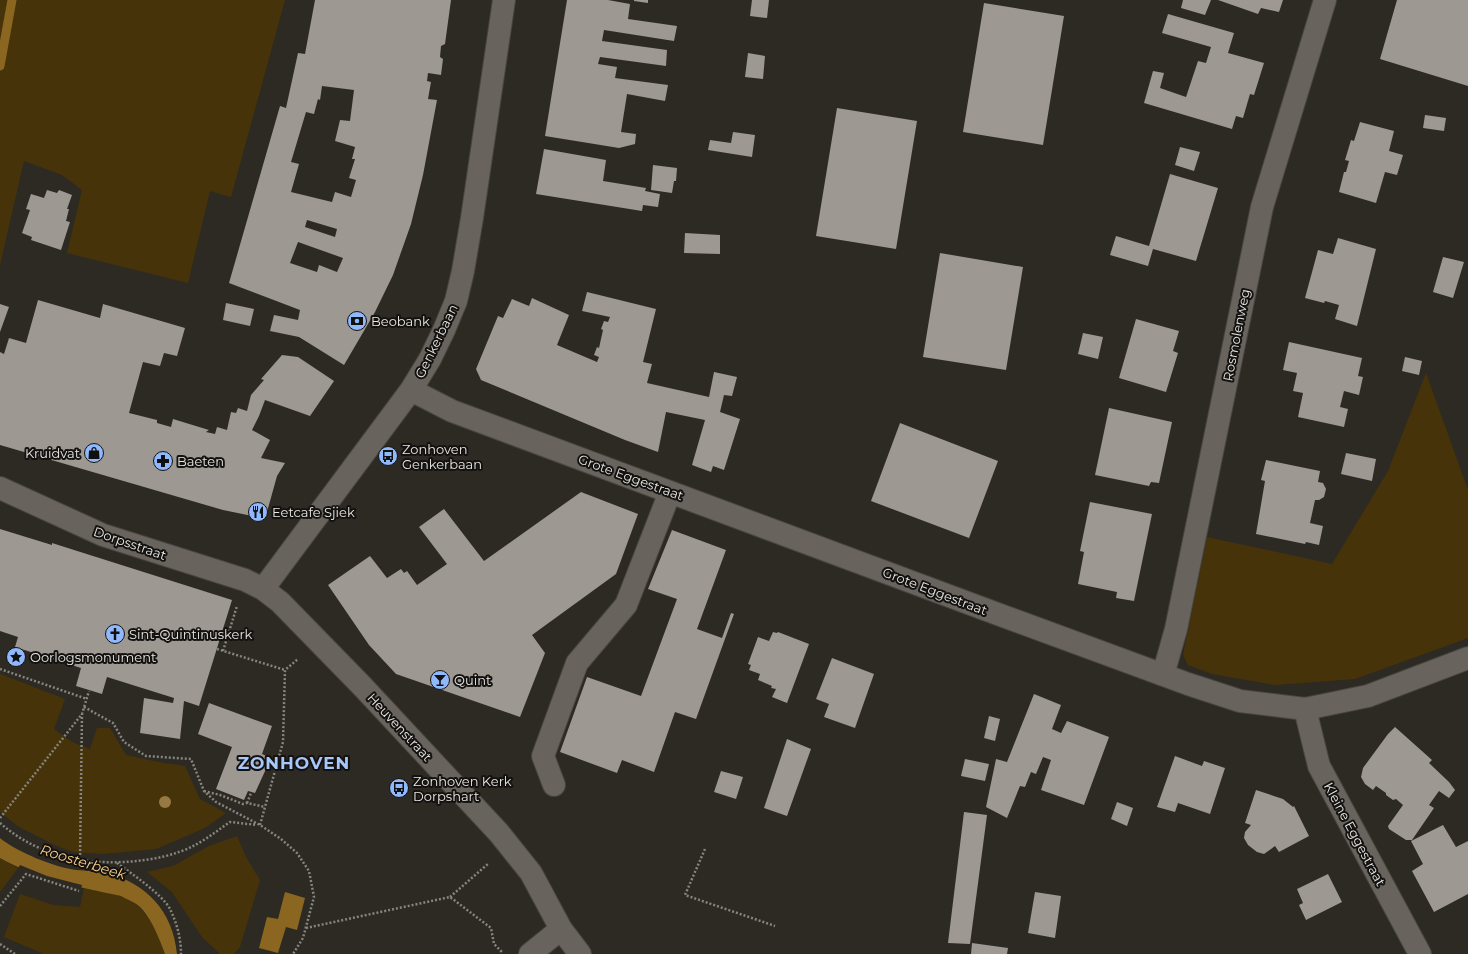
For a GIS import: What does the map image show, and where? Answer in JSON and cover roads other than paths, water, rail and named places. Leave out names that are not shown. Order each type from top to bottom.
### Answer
[{"type":"street","name":"Genkerbaan","points":[[254,584],[411,390],[430,358],[444,330],[456,301],[463,271],[504,0]]},
{"type":"street","name":"Rosmolenweg","points":[[1163,675],[1176,629],[1262,207],[1325,0]]},
{"type":"street","name":"Grote Eggestraat","points":[[411,390],[452,411],[1163,675],[1240,701],[1305,709],[1368,696],[1468,658]]},
{"type":"street","name":"Dorpsstraat","points":[[0,488],[103,535],[254,584]]},
{"type":"street","points":[[554,785],[543,756],[577,663],[626,605],[670,492]]},
{"type":"street","name":"Heuvenstraat","points":[[254,584],[280,602],[353,677],[499,833],[531,873],[561,929],[580,954]]},
{"type":"street","name":"Kleine Eggestraat","points":[[1305,709],[1319,766],[1420,954]]},
{"type":"street","points":[[530,954],[561,929]]},
{"type":"waterway","name":"Roosterbeek","points":[[0,66],[12,0]]},
{"type":"place","name":"Beobank","points":[[357,321]]},
{"type":"place","name":"Kruidvat","points":[[94,453]]},
{"type":"place","name":"Zonhoven Genkerbaan","points":[[388,456]]},
{"type":"place","name":"Baeten","points":[[163,461]]},
{"type":"place","name":"Eetcafe Sjiek","points":[[258,512]]},
{"type":"place","name":"Sint-Quintinuskerk","points":[[115,634]]},
{"type":"place","name":"Oorlogsmonument","points":[[16,657]]},
{"type":"place","name":"Quint","points":[[440,680]]},
{"type":"place","name":"Zonhoven Kerk Dorpshart","points":[[399,788]]},
{"type":"district","name":"ZONHOVEN","points":[[294,763]]}]
